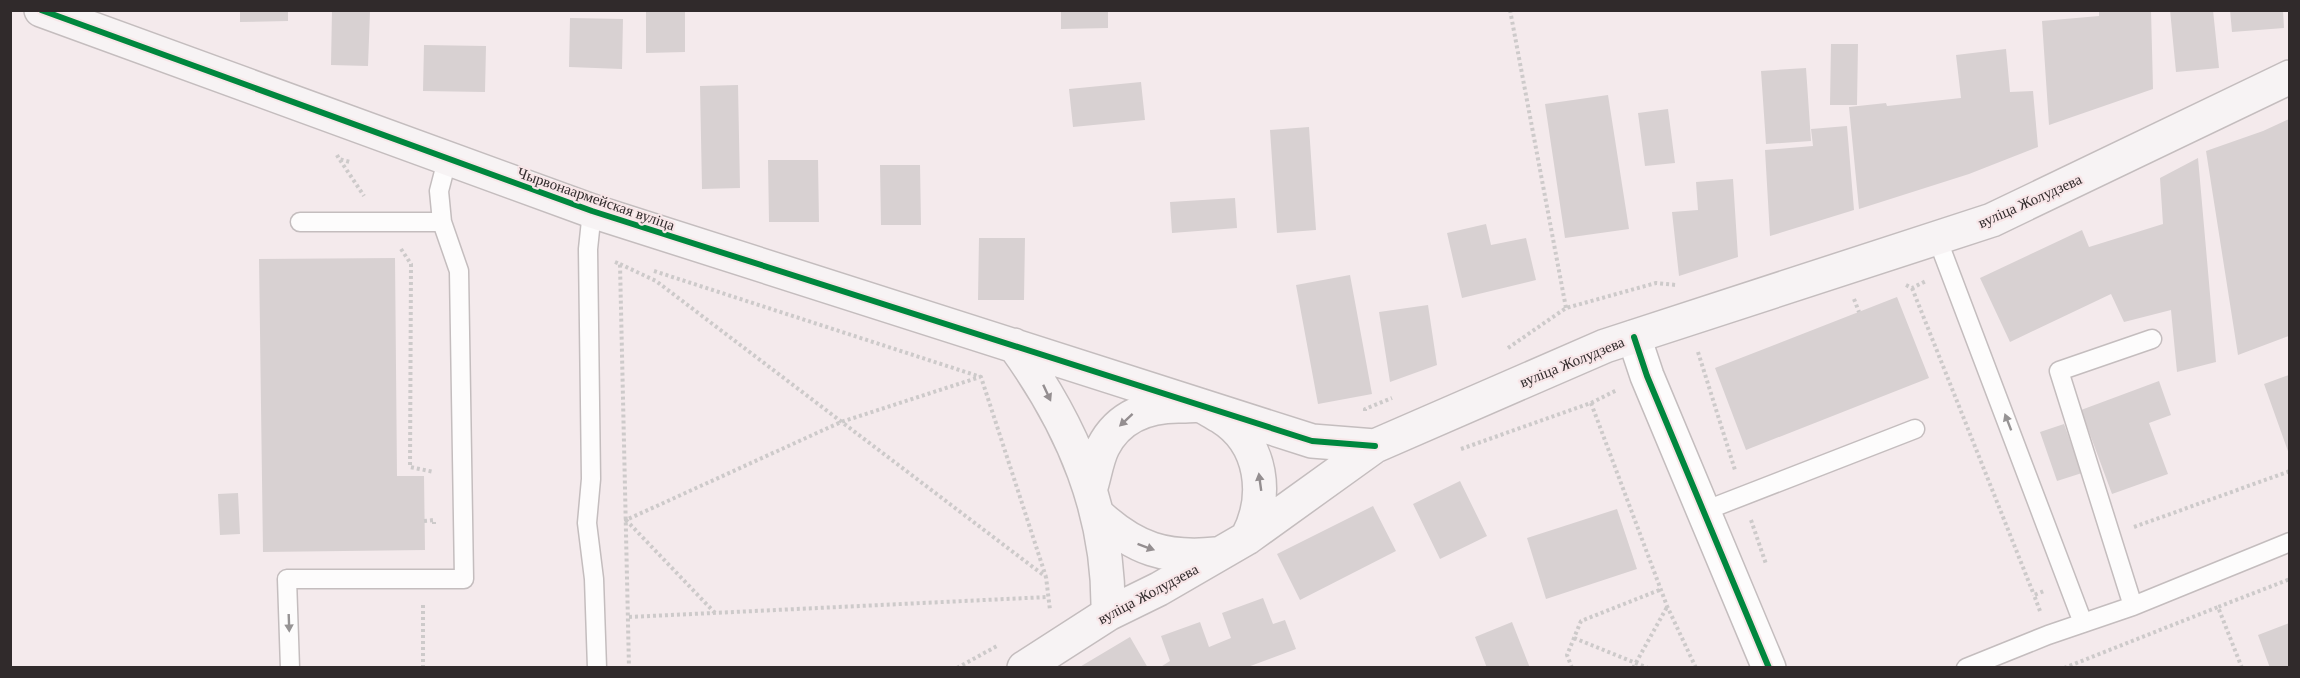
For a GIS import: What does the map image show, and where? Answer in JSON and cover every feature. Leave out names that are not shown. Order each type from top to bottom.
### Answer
[{"type":"street","name":"Чырвонаармейская вуліца","points":[[41,10],[592,212],[1202,406]]},
{"type":"street","name":"вуліца Жолудзева","points":[[1024,668],[1108,614],[1235,546],[1375,446],[1605,346],[1992,220],[2289,77]]},
{"type":"street","points":[[1634,337],[1647,376],[1769,668]]},
{"type":"street","points":[[1014,345],[1042,383],[1095,501],[1118,533],[1137,544],[1165,554],[1196,556],[1235,546],[1257,520],[1262,496],[1258,471],[1250,449],[1231,424],[1202,406]]},
{"type":"street","points":[[1108,614],[1107,562],[1095,501],[1103,447],[1134,413],[1160,405],[1202,406],[1312,441],[1375,446]]},
{"type":"lane","points":[[290,668],[287,579],[464,579],[459,271],[442,222],[438,191],[447,160]]},
{"type":"lane","points":[[592,212],[588,249],[591,479],[587,523],[594,579],[597,668]]},
{"type":"lane","points":[[300,222],[442,222]]},
{"type":"lane","points":[[1937,238],[2083,623]]},
{"type":"lane","points":[[2133,606],[2059,371],[2152,339]]},
{"type":"lane","points":[[1704,511],[1915,429]]},
{"type":"lane","points":[[1966,668],[2133,606],[2289,542]]},
{"type":"path","points":[[1510,10],[1566,308]]},
{"type":"path","points":[[336,120],[330,143],[411,264],[410,467],[434,470],[434,480]]},
{"type":"path","points":[[339,159],[361,166]]},
{"type":"path","points":[[588,249],[656,281],[1046,577]]},
{"type":"path","points":[[620,264],[629,668]]},
{"type":"path","points":[[654,271],[981,377]]},
{"type":"path","points":[[1912,288],[2034,595]]},
{"type":"path","points":[[1853,296],[1859,312]]},
{"type":"path","points":[[626,520],[841,422],[981,377]]},
{"type":"path","points":[[981,377],[1046,577],[1051,614]]},
{"type":"path","points":[[1591,403],[1667,606],[1696,668]]},
{"type":"path","points":[[2111,536],[2289,471]]},
{"type":"path","points":[[434,510],[434,520]]},
{"type":"path","points":[[626,520],[716,613]]},
{"type":"path","points":[[2064,668],[2078,665],[2121,645],[2289,579]]},
{"type":"path","points":[[1572,668],[1567,655],[1581,621],[1662,589]]},
{"type":"path","points":[[629,617],[1048,597]]},
{"type":"path","points":[[1633,668],[1667,606]]},
{"type":"path","points":[[2218,608],[2242,668]]},
{"type":"path","points":[[2109,615],[2121,645]]},
{"type":"path","points":[[1574,638],[1648,668]]},
{"type":"building","points":[[240,10],[288,10],[288,21],[240,22]]},
{"type":"building","points":[[332,10],[370,11],[368,66],[331,65]]},
{"type":"building","points":[[646,10],[685,10],[685,52],[646,53]]},
{"type":"building","points":[[1061,10],[1108,10],[1108,28],[1061,29]]},
{"type":"building","points":[[2099,10],[2151,10],[2153,89],[2049,125],[2042,21],[2099,16]]},
{"type":"building","points":[[2170,10],[2213,10],[2219,68],[2176,72]]},
{"type":"building","points":[[2230,10],[2283,10],[2284,28],[2232,32]]},
{"type":"building","points":[[570,18],[623,19],[622,69],[569,67]]},
{"type":"building","points":[[1831,44],[1858,44],[1857,105],[1830,105]]},
{"type":"building","points":[[424,45],[486,46],[485,92],[423,91]]},
{"type":"building","points":[[2006,49],[2010,92],[2033,91],[2038,147],[1969,174],[1859,209],[1849,107],[1886,103],[1887,106],[1961,98],[1956,55]]},
{"type":"building","points":[[1806,68],[1811,141],[1766,144],[1761,71]]},
{"type":"building","points":[[1141,82],[1145,120],[1073,127],[1069,89]]},
{"type":"building","points":[[738,85],[740,188],[702,189],[700,86]]},
{"type":"building","points":[[1608,95],[1629,229],[1565,238],[1545,104]]},
{"type":"building","points":[[1668,109],[1675,163],[1645,166],[1638,113]]},
{"type":"building","points":[[2289,119],[2289,336],[2238,355],[2206,151],[2263,131]]},
{"type":"building","points":[[1847,126],[1854,210],[1770,236],[1765,150],[1813,146],[1811,129]]},
{"type":"building","points":[[1309,127],[1316,230],[1277,233],[1270,130]]},
{"type":"building","points":[[2198,158],[2216,362],[2177,372],[2171,310],[2124,322],[2111,294],[2010,342],[1980,278],[2082,230],[2089,247],[2163,224],[2160,178]]},
{"type":"building","points":[[768,160],[818,160],[819,222],[769,222]]},
{"type":"building","points":[[880,165],[920,165],[921,225],[881,225]]},
{"type":"building","points":[[1733,179],[1738,257],[1679,276],[1672,212],[1698,210],[1696,182]]},
{"type":"building","points":[[1235,198],[1237,228],[1172,233],[1170,202]]},
{"type":"building","points":[[1486,224],[1491,245],[1526,238],[1536,280],[1462,298],[1447,233]]},
{"type":"building","points":[[979,238],[1025,238],[1024,300],[978,300]]},
{"type":"building","points":[[395,258],[397,476],[424,476],[425,550],[263,552],[259,259]]},
{"type":"building","points":[[1350,275],[1372,394],[1318,404],[1296,285]]},
{"type":"building","points":[[1897,297],[1929,378],[1746,450],[1715,368]]},
{"type":"building","points":[[1428,305],[1437,365],[1390,382],[1379,312]]},
{"type":"building","points":[[2289,375],[2289,454],[2264,384]]},
{"type":"building","points":[[2159,381],[2171,415],[2149,423],[2168,474],[2112,494],[2081,410]]},
{"type":"building","points":[[2064,424],[2082,473],[2057,481],[2040,432]]},
{"type":"building","points":[[1460,481],[1487,536],[1440,559],[1413,504]]},
{"type":"building","points":[[238,493],[240,534],[220,535],[218,494]]},
{"type":"building","points":[[1373,506],[1396,551],[1300,600],[1277,554]]},
{"type":"building","points":[[1617,509],[1637,569],[1546,599],[1527,538]]},
{"type":"building","points":[[1263,598],[1273,624],[1285,620],[1296,649],[1245,668],[1159,668],[1170,661],[1161,636],[1200,622],[1209,647],[1231,638],[1222,613]]},
{"type":"building","points":[[1512,622],[1530,668],[1487,668],[1475,637]]},
{"type":"building","points":[[2289,623],[2289,668],[2270,668],[2258,635]]},
{"type":"building","points":[[1130,637],[1148,668],[1078,668]]},
{"type":"cycle path","points":[[41,10],[592,211],[1312,441],[1375,446]]},
{"type":"cycle path","points":[[1634,337],[1647,376],[1769,668]]}]
